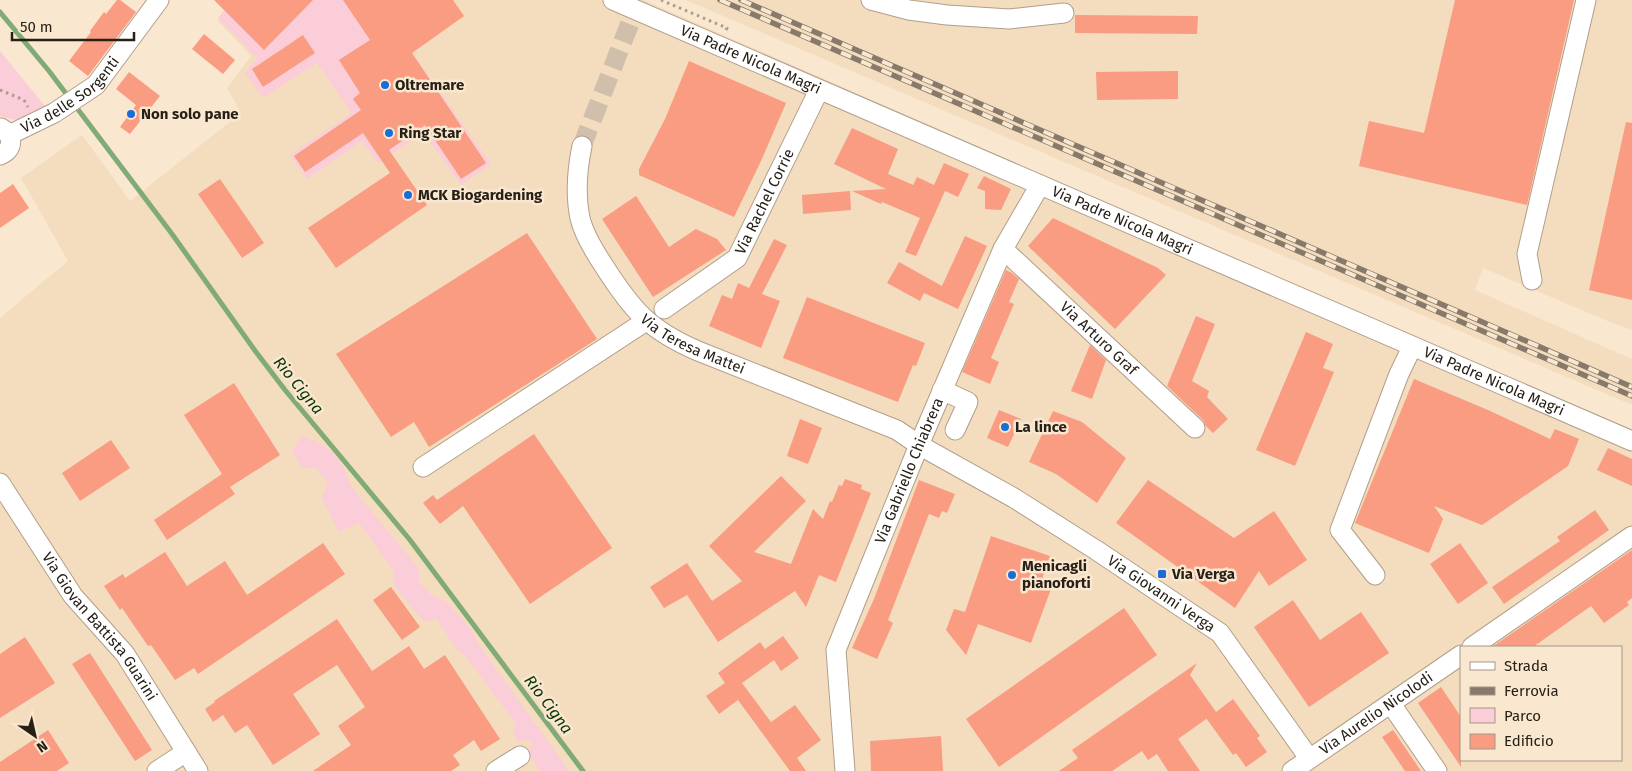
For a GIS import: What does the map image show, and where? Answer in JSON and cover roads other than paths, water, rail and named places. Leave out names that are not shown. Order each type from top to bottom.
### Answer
[{"type":"street","name":"Via Padre Nicola Magri","points":[[613,0],[1632,441]]},
{"type":"street","points":[[871,0],[908,10],[947,15],[1009,19],[1064,13]]},
{"type":"street","points":[[1532,280],[1527,254],[1586,0]]},
{"type":"street","name":"Via delle Sorgenti","points":[[3,130],[46,117],[88,91],[102,79],[151,3]]},
{"type":"street","name":"Via Rachel Corrie","points":[[664,309],[737,258],[820,90]]},
{"type":"street","points":[[0,156],[10,146],[3,130]]},
{"type":"street","name":"Via Teresa Mattei","points":[[582,146],[578,168],[577,191],[583,226],[598,256],[616,285],[633,308],[646,321],[681,344],[897,430],[919,445]]},
{"type":"street","name":"Via Gabriello Chiabrera","points":[[845,771],[836,650],[919,445],[1003,249],[1040,185]]},
{"type":"street","name":"Via Arturo Graf","points":[[1003,249],[1195,428]]},
{"type":"street","points":[[423,467],[646,321]]},
{"type":"street","points":[[1375,575],[1340,530],[1399,374],[1412,347]]},
{"type":"street","points":[[942,390],[968,402],[955,430]]},
{"type":"street","name":"Via Giovanni Verga","points":[[919,445],[988,482],[1022,503],[1220,633],[1309,758]]},
{"type":"street","name":"Via Giovan Battista Guarini","points":[[0,483],[73,596],[125,654],[198,771]]},
{"type":"street","points":[[1473,646],[1632,536]]},
{"type":"street","name":"Via Aurelio Nicolodi","points":[[1292,771],[1460,656]]},
{"type":"street","points":[[1392,704],[1437,771]]},
{"type":"street","points":[[157,771],[186,752]]},
{"type":"street","points":[[496,771],[520,756]]},
{"type":"waterway","name":"Rio Cigna","points":[[0,12],[49,71],[172,234],[285,390],[410,540],[583,771]]},
{"type":"tunnel","points":[[582,146],[639,0]]},
{"type":"railway","points":[[720,0],[1632,396]]},
{"type":"railway","points":[[741,0],[1632,387]]},
{"type":"place","name":"Oltremare","points":[[385,85]]},
{"type":"place","name":"Non solo pane","points":[[131,114]]},
{"type":"place","name":"Ring Star","points":[[389,133]]},
{"type":"place","name":"MCK Biogardening","points":[[408,195]]},
{"type":"place","name":"La lince","points":[[1005,427]]},
{"type":"place","name":"Via Verga","points":[[1162,574]]},
{"type":"place","name":"Menicagli pianoforti","points":[[1012,575]]}]
